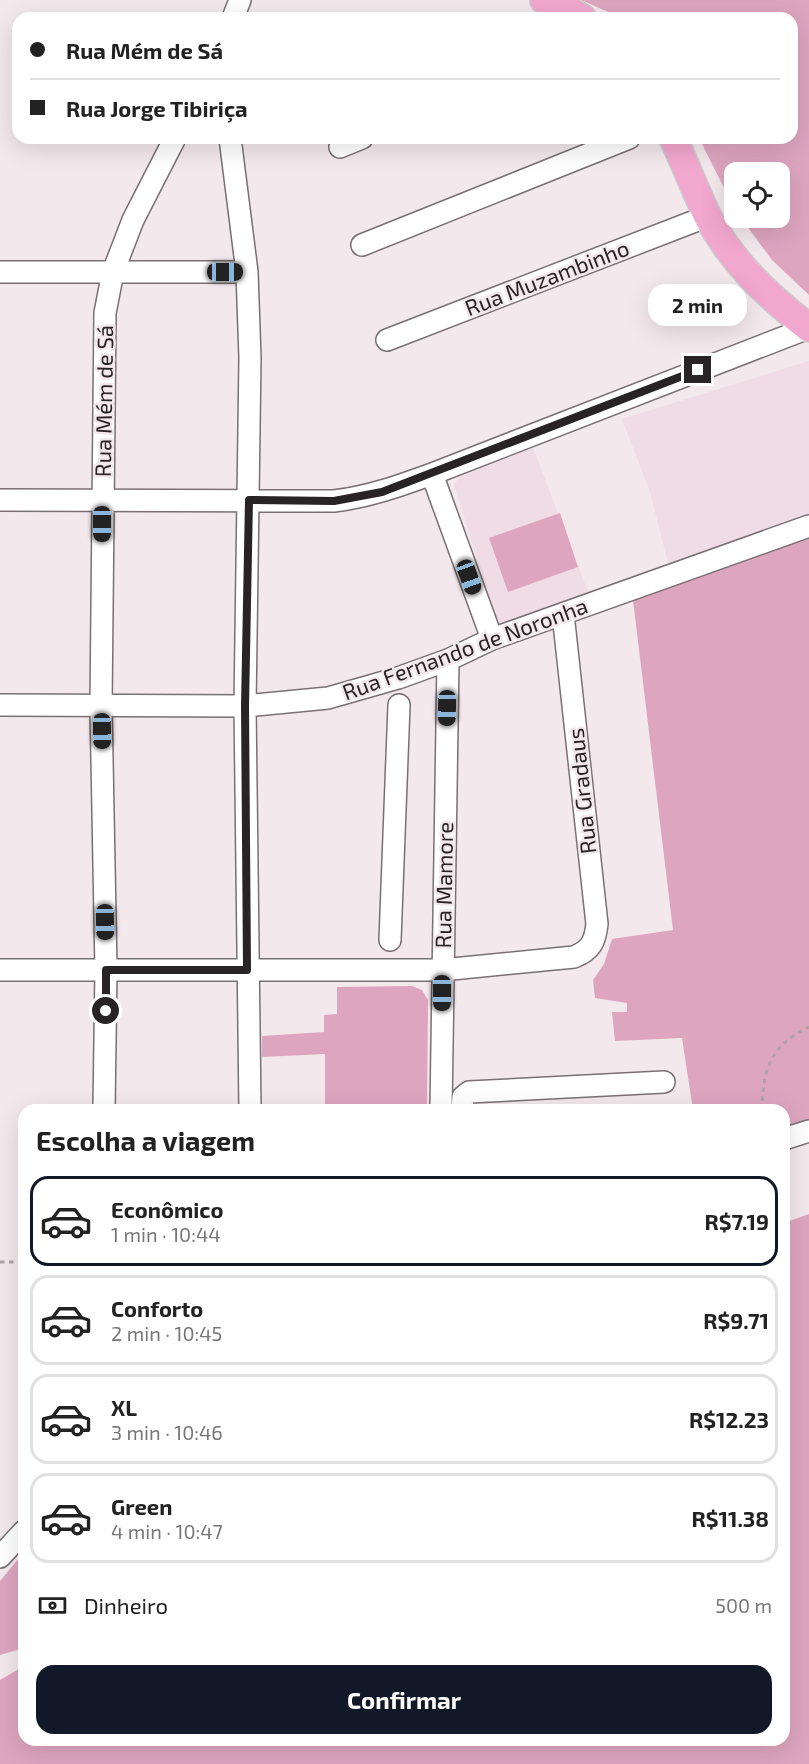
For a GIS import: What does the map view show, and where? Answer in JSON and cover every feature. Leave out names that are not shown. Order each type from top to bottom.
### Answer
[{"type":"main road","points":[[544,0],[572,12]]},
{"type":"main road","points":[[676,144],[708,216],[741,266],[767,295],[809,328]]},
{"type":"street","name":"Rua Mém de Sá","points":[[104,1104],[106,970],[101,707],[105,313],[113,272],[133,220],[172,144]]},
{"type":"street","points":[[231,144],[247,272],[250,358],[245,706],[249,1104]]},
{"type":"street","points":[[340,147],[347,144]]},
{"type":"street","points":[[362,245],[614,144]]},
{"type":"street","name":"Rua Muzambinho","points":[[387,340],[708,216]]},
{"type":"street","points":[[0,272],[247,272]]},
{"type":"street","points":[[0,500],[334,501],[356,498],[382,492],[432,474],[809,328]]},
{"type":"street","points":[[432,474],[492,639]]},
{"type":"street","name":"Rua Fernando de Noronha","points":[[0,705],[245,706],[328,698],[358,691],[448,660],[492,639],[809,525]]},
{"type":"street","name":"Rua Gradaus","points":[[442,970],[574,957],[592,946],[597,924],[563,614]]},
{"type":"street","name":"Rua Mamore","points":[[441,1104],[448,660]]},
{"type":"street","points":[[390,940],[399,705]]},
{"type":"street","points":[[0,970],[442,970]]},
{"type":"street","points":[[462,1104],[463,1097],[469,1092],[664,1082]]},
{"type":"street","points":[[790,1137],[809,1131]]},
{"type":"street","points":[[0,1557],[18,1538]]},
{"type":"path","points":[[762,1104],[762,1082],[773,1054],[789,1037],[809,1027]]},
{"type":"path","points":[[0,1262],[18,1262]]},
{"type":"shaded area","points":[[581,0],[809,0],[809,295],[772,260],[748,228],[790,228],[790,162],[724,162],[724,188],[702,144],[798,144],[798,12],[608,12]]},
{"type":"shaded area","points":[[809,361],[809,516],[669,566],[650,492],[622,419]]},
{"type":"shaded area","points":[[533,448],[588,592],[497,625],[454,484],[460,477]]},
{"type":"shaded area","points":[[560,513],[578,567],[508,592],[489,538]]},
{"type":"shaded area","points":[[809,536],[809,1120],[790,1126],[790,1104],[692,1104],[682,1038],[615,1041],[612,1012],[627,1012],[627,1003],[595,998],[593,980],[604,964],[612,939],[673,930],[633,600]]},
{"type":"shaded area","points":[[412,986],[422,990],[428,1000],[427,1104],[325,1104],[325,1054],[262,1057],[262,1036],[324,1032],[324,1015],[337,1014],[337,987]]},
{"type":"shaded area","points":[[809,1214],[809,1764],[0,1764],[0,1680],[18,1670],[18,1746],[790,1746],[790,1221]]},
{"type":"shaded area","points":[[18,1559],[18,1650],[0,1655],[0,1581]]},
{"type":"route","points":[[106,1011],[106,970],[247,970],[245,706],[249,500],[334,501],[382,492],[698,370]]}]
